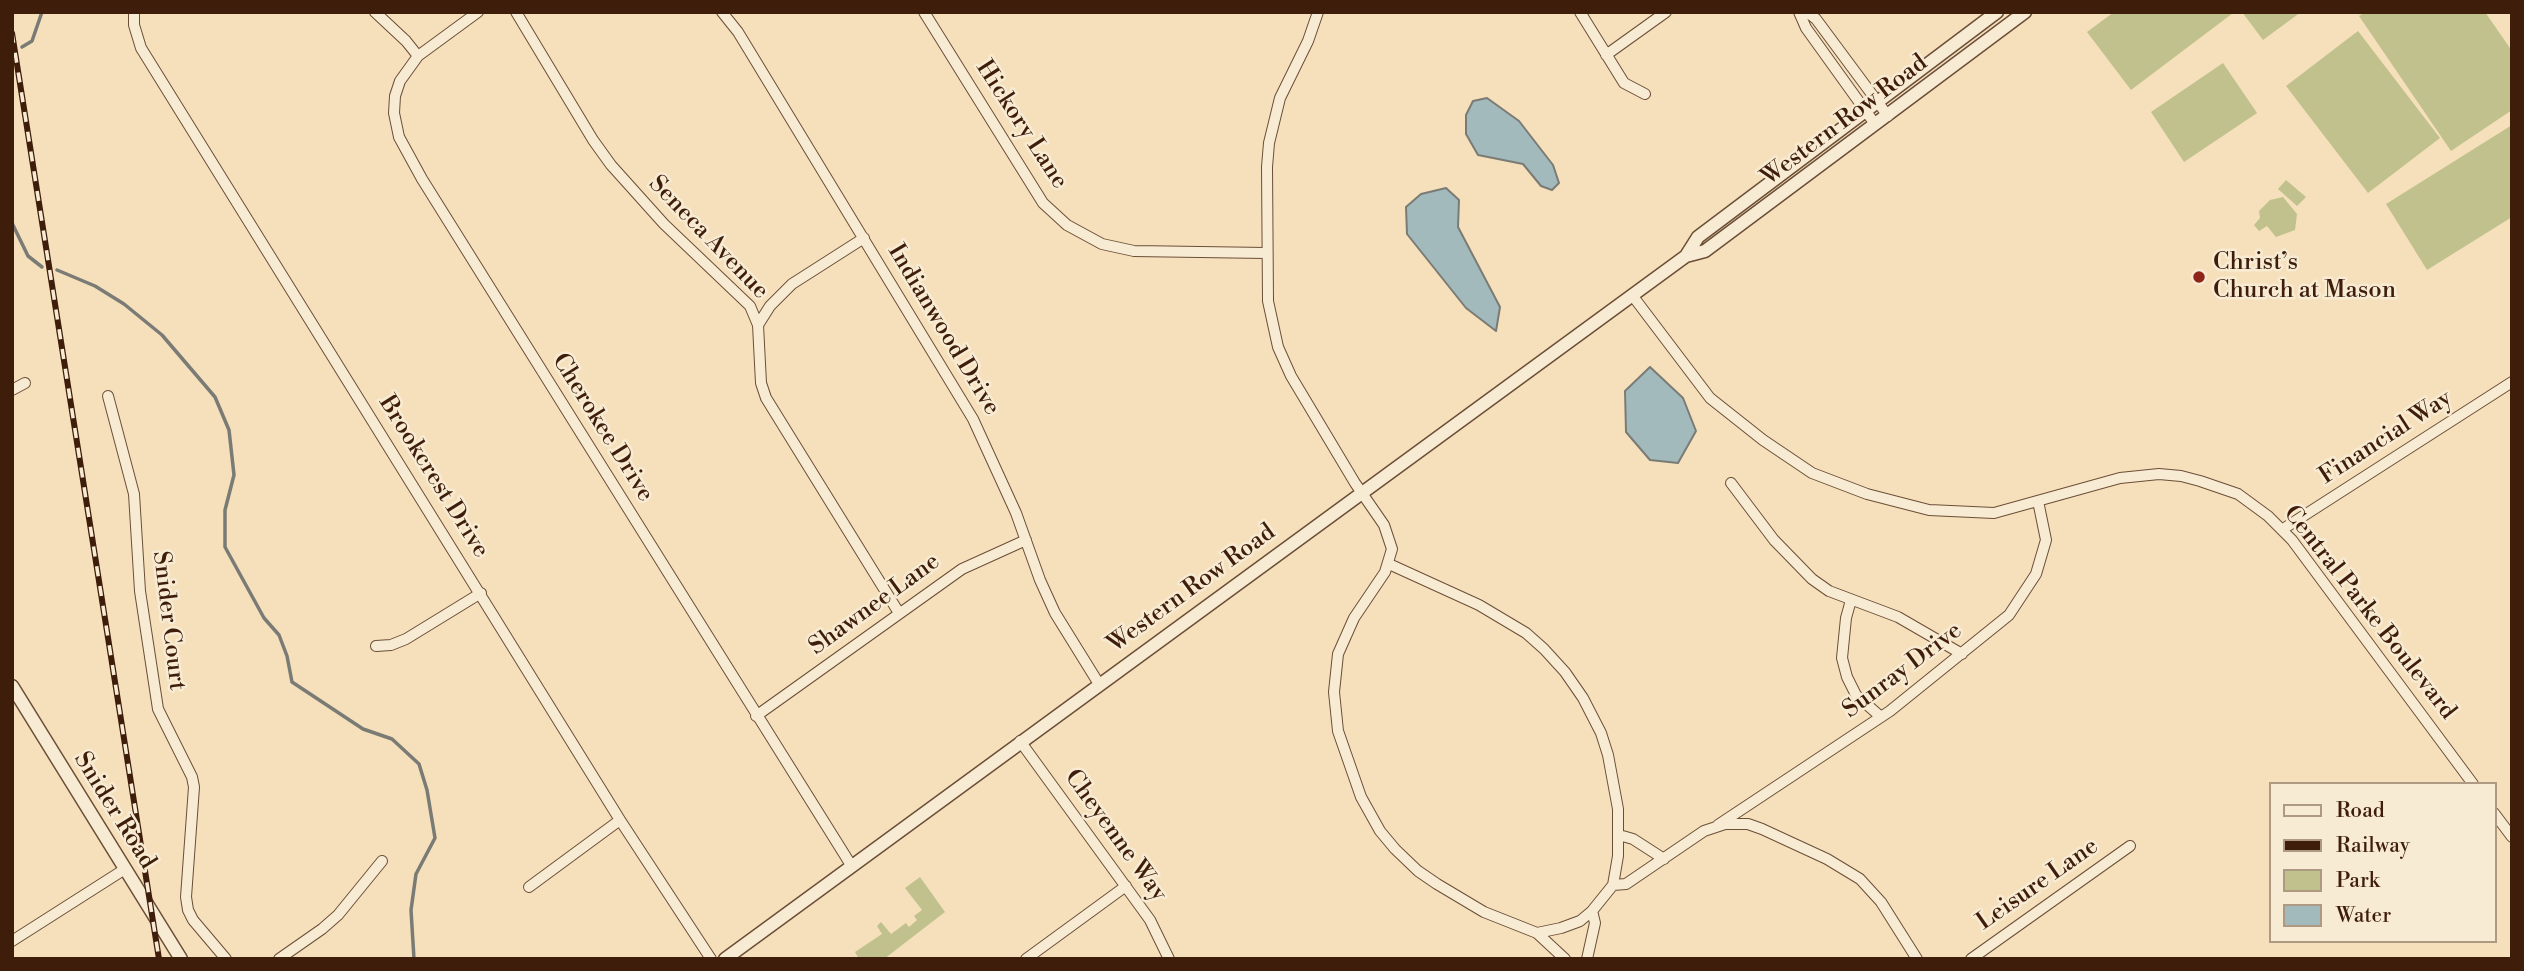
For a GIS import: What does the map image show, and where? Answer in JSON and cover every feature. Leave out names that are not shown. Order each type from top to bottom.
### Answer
[{"type":"street","name":"Brookcrest Drive","points":[[134,12],[134,25],[141,48],[621,820],[711,959]]},
{"type":"street","points":[[375,12],[418,56],[478,12]]},
{"type":"street","name":"Seneca Avenue","points":[[516,12],[593,140],[611,165],[664,224],[750,306],[758,325],[761,383],[766,398],[899,613]]},
{"type":"street","name":"Indianwood Drive","points":[[722,12],[738,33],[974,419],[1016,513],[1055,613],[1099,684]]},
{"type":"street","name":"Hickory Lane","points":[[925,12],[1044,203],[1067,225],[1095,242],[1126,250],[1266,253]]},
{"type":"street","points":[[1318,12],[1273,120],[1267,167],[1268,301],[1278,347],[1306,403],[1384,525],[1392,549],[1389,564],[1343,639],[1335,668],[1334,708],[1338,730],[1355,783],[1380,831],[1395,849],[1418,871],[1474,906],[1537,933],[1565,959]]},
{"type":"street","points":[[1580,12],[1624,83],[1644,94]]},
{"type":"street","points":[[1606,55],[1665,12]]},
{"type":"street","points":[[1799,12],[1805,28],[1875,124]]},
{"type":"street","points":[[1807,12],[1816,19],[1888,116]]},
{"type":"street","name":"Western Row Road","points":[[1686,256],[1698,237],[1997,12]]},
{"type":"street","name":"Western Row Road","points":[[725,959],[851,864],[1302,535],[1364,493],[1632,295],[1686,256],[1705,251],[2025,12]]},
{"type":"street","name":"Cherokee Drive","points":[[418,56],[400,81],[394,104],[397,129],[409,159],[851,864]]},
{"type":"street","points":[[758,325],[770,306],[792,284],[864,239]]},
{"type":"street","name":"Central Parke Boulevard","points":[[1632,295],[1710,398],[1763,440],[1812,473],[1867,494],[1929,510],[1994,513],[2120,478],[2146,474],[2181,476],[2238,494],[2256,505],[2283,530],[2472,782]]},
{"type":"street","name":"Financial Way","points":[[2283,530],[2512,382]]},
{"type":"street","points":[[12,390],[25,383]]},
{"type":"street","name":"Snider Court","points":[[108,396],[134,494],[140,592],[153,688],[158,709],[192,777],[194,787],[186,897],[188,910],[193,920],[226,959]]},
{"type":"street","points":[[1731,483],[1794,563],[1829,590],[1898,617],[1962,654]]},
{"type":"street","name":"Sunray Drive","points":[[1613,885],[1626,884],[1881,717],[2009,615],[2036,574],[2046,540],[2038,501]]},
{"type":"street","name":"Shawnee Lane","points":[[756,716],[962,569],[1026,540]]},
{"type":"street","points":[[1389,564],[1507,620],[1544,649],[1565,672],[1583,698],[1601,733],[1615,786],[1619,835],[1613,885],[1592,911],[1573,925],[1537,933]]},
{"type":"street","points":[[376,646],[391,645],[406,639],[481,593]]},
{"type":"street","points":[[1851,600],[1846,618],[1842,658],[1856,695],[1881,717]]},
{"type":"street","name":"Snider Road","points":[[12,686],[181,959]]},
{"type":"street","name":"Cheyenne Way","points":[[1020,741],[1150,920],[1169,959]]},
{"type":"street","points":[[2496,816],[2512,838]]},
{"type":"street","points":[[529,887],[621,820]]},
{"type":"street","points":[[1718,825],[1740,823],[1762,829],[1854,874],[1881,902],[1917,959]]},
{"type":"street","points":[[1619,835],[1633,839],[1664,859]]},
{"type":"street","name":"Leisure Lane","points":[[1971,959],[2130,846]]},
{"type":"street","points":[[279,959],[323,929],[338,915],[382,861]]},
{"type":"street","points":[[12,941],[125,869]]},
{"type":"street","points":[[1026,959],[1126,886]]},
{"type":"street","points":[[1587,959],[1595,923],[1592,911]]},
{"type":"green space","points":[[2114,12],[2233,13],[2131,90],[2087,32]]},
{"type":"green space","points":[[2242,12],[2301,12],[2263,40]]},
{"type":"green space","points":[[2365,12],[2485,12],[2512,51],[2512,110],[2451,151],[2359,16]]},
{"type":"green space","points":[[2358,31],[2440,138],[2368,193],[2286,86]]},
{"type":"green space","points":[[2223,63],[2257,113],[2184,162],[2151,112]]},
{"type":"green space","points":[[2512,125],[2512,217],[2427,270],[2386,204]]},
{"type":"green space","points":[[2286,180],[2306,197],[2297,206],[2278,189]]},
{"type":"green space","points":[[2283,197],[2297,214],[2295,230],[2276,237],[2267,226],[2259,231],[2254,225],[2260,218],[2259,211],[2270,200]]},
{"type":"green space","points":[[920,877],[945,912],[884,959],[859,959],[855,952],[882,934],[877,926],[881,922],[891,934],[906,923],[909,927],[917,920],[914,916],[922,910],[905,888]]},
{"type":"water","points":[[1487,98],[1519,121],[1553,165],[1559,183],[1552,190],[1541,186],[1523,164],[1478,155],[1466,134],[1466,115],[1473,101]]},
{"type":"water","points":[[1446,188],[1459,200],[1458,227],[1500,307],[1496,331],[1466,308],[1407,234],[1406,207],[1421,194]]},
{"type":"water","points":[[1650,367],[1683,398],[1696,431],[1678,463],[1650,460],[1626,432],[1625,391]]},
{"type":"waterway","points":[[22,47],[32,41],[42,12]]},
{"type":"waterway","points":[[12,223],[28,256],[42,267]]},
{"type":"waterway","points":[[57,270],[95,286],[124,304],[162,335],[215,397],[229,430],[234,475],[225,510],[225,547],[264,618],[279,635],[287,656],[292,682],[363,729],[392,739],[419,764],[427,790],[435,838],[416,874],[411,910],[414,959]]},
{"type":"railway","points":[[12,33],[159,959]]},
{"type":"place","name":"Christ’s Church at Mason","points":[[2199,277]]}]
